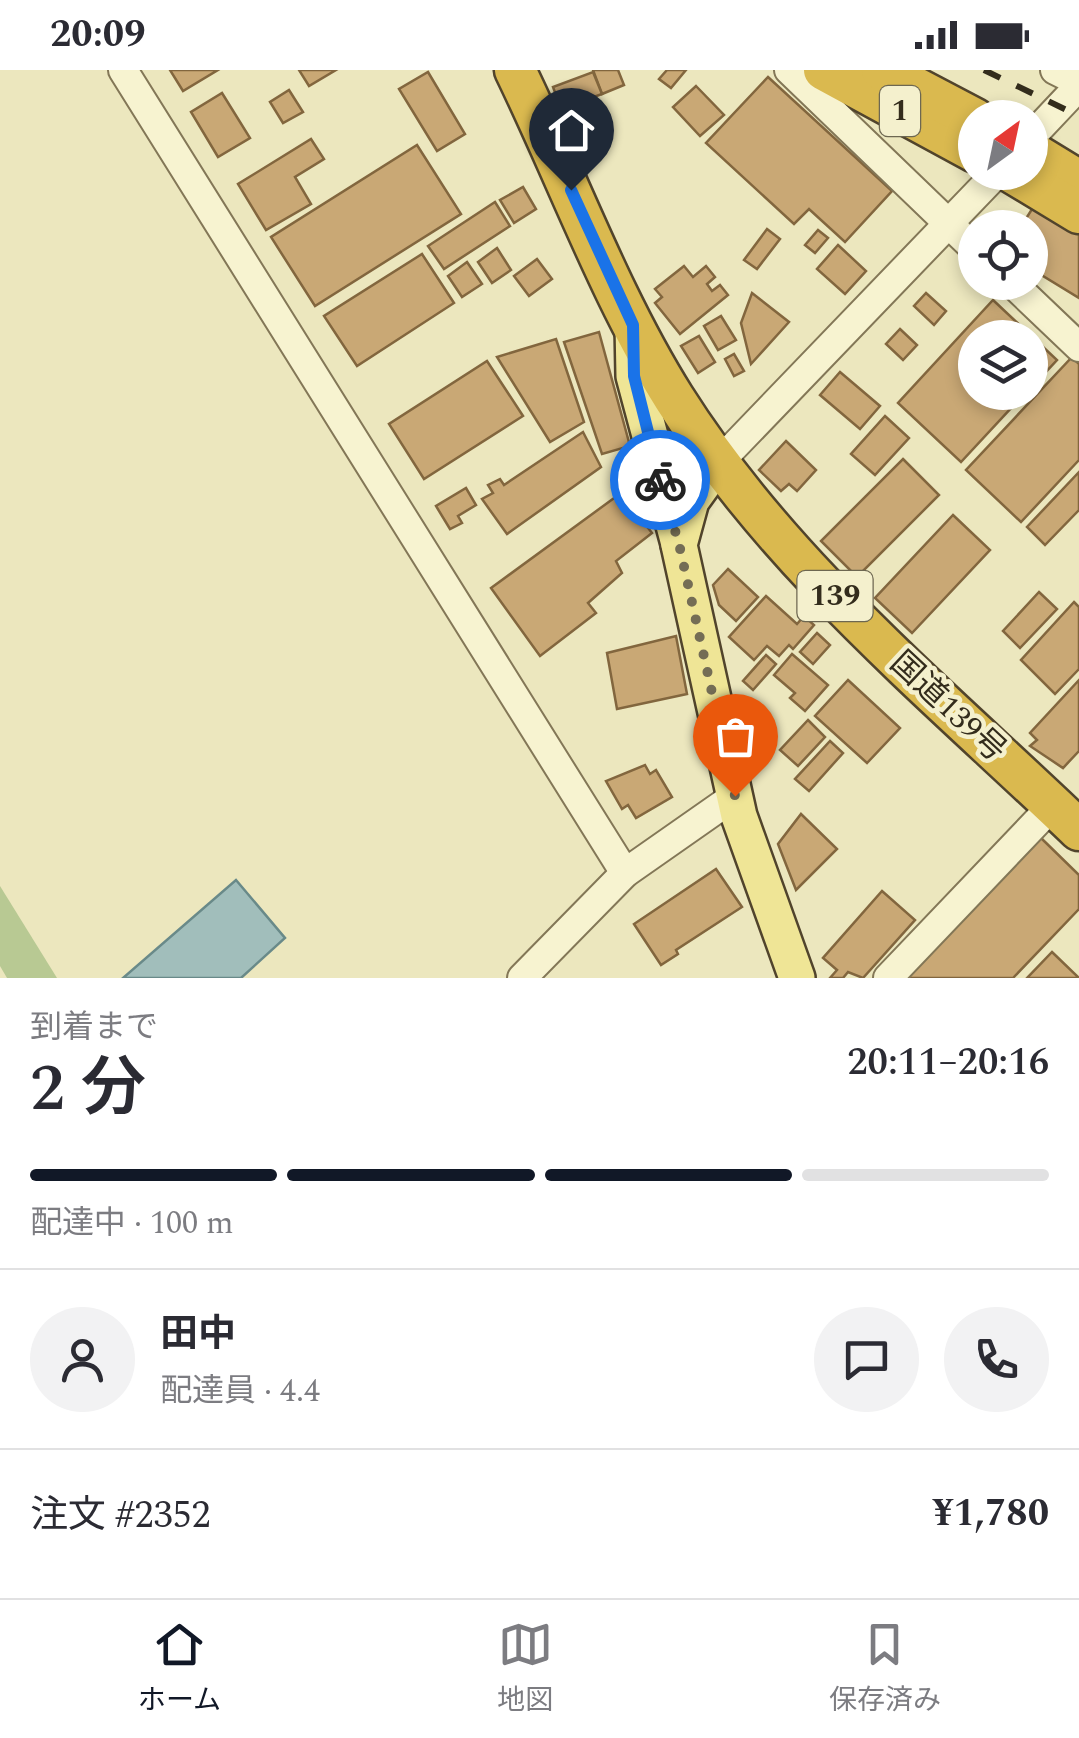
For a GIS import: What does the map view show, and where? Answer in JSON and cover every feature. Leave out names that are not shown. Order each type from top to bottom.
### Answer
[{"type":"highway","name":"国道139号","points":[[515,70],[633,325],[674,399],[719,462],[777,534],[872,636],[1066,818]]},
{"type":"highway","name":"1","points":[[824,70],[958,143]]},
{"type":"highway","name":"1","points":[[882,70],[958,111]]},
{"type":"highway","points":[[1048,161],[1079,180]]},
{"type":"highway","points":[[1041,190],[1079,213]]},
{"type":"main road","points":[[633,325],[634,376],[679,544],[735,796],[797,978]]},
{"type":"main road","points":[[679,544],[691,501],[719,462]]},
{"type":"street","points":[[123,70],[625,873]]},
{"type":"street","points":[[789,70],[958,232]]},
{"type":"street","points":[[1048,118],[1079,84],[1055,70]]},
{"type":"street","points":[[719,462],[981,190]]},
{"type":"street","points":[[1030,300],[1079,347]]},
{"type":"street","points":[[522,978],[625,873],[735,796]]},
{"type":"street","points":[[888,978],[1066,818]]},
{"type":"green space","points":[[0,886],[57,978],[7,978],[0,966]]},
{"type":"water","points":[[236,880],[285,938],[241,978],[123,978]]},
{"type":"building","points":[[170,70],[218,70],[183,91]]},
{"type":"building","points":[[299,70],[336,70],[309,86]]},
{"type":"building","points":[[593,70],[618,70],[624,85],[602,94]]},
{"type":"building","points":[[667,70],[686,70],[671,88],[659,79]]},
{"type":"building","points":[[428,72],[465,134],[437,151],[399,89]]},
{"type":"building","points":[[593,72],[602,94],[561,109],[553,87]]},
{"type":"building","points":[[768,77],[892,191],[845,242],[809,209],[794,224],[706,143]]},
{"type":"building","points":[[696,86],[724,115],[700,136],[673,107]]},
{"type":"building","points":[[289,90],[303,112],[283,123],[270,102]]},
{"type":"building","points":[[222,93],[250,138],[218,157],[191,112]]},
{"type":"building","points":[[311,139],[324,159],[295,177],[311,204],[266,230],[238,184]]},
{"type":"building","points":[[417,145],[461,214],[315,306],[271,237]]},
{"type":"building","points":[[523,187],[536,209],[514,223],[500,200]]},
{"type":"building","points":[[495,202],[510,226],[444,269],[428,246]]},
{"type":"building","points":[[1048,214],[1079,233],[1079,298],[1048,279]]},
{"type":"building","points":[[767,229],[780,239],[757,269],[744,260]]},
{"type":"building","points":[[818,230],[828,238],[815,253],[805,245]]},
{"type":"building","points":[[838,245],[866,271],[845,294],[817,269]]},
{"type":"building","points":[[497,248],[511,270],[492,283],[478,262]]},
{"type":"building","points":[[422,254],[454,303],[357,366],[324,316]]},
{"type":"building","points":[[537,259],[552,279],[529,296],[514,276]]},
{"type":"building","points":[[467,262],[482,284],[462,297],[448,276]]},
{"type":"building","points":[[684,266],[693,277],[706,266],[715,277],[707,284],[712,291],[720,285],[728,295],[680,334],[655,303],[662,297],[655,289]]},
{"type":"building","points":[[752,293],[789,322],[751,364],[741,323]]},
{"type":"building","points":[[926,293],[946,311],[934,325],[914,306]]},
{"type":"building","points":[[993,300],[1014,320],[975,320]]},
{"type":"building","points":[[721,316],[736,340],[718,350],[704,326]]},
{"type":"building","points":[[900,329],[917,345],[903,360],[886,344]]},
{"type":"building","points":[[599,332],[630,446],[602,454],[564,342]]},
{"type":"building","points":[[699,336],[715,362],[698,373],[681,346]]},
{"type":"building","points":[[958,338],[958,410],[1009,410],[961,462],[898,403]]},
{"type":"building","points":[[556,339],[584,422],[550,442],[497,357]]},
{"type":"building","points":[[1048,352],[1057,360],[1048,370]]},
{"type":"building","points":[[734,354],[744,371],[734,376],[725,359]]},
{"type":"building","points":[[1072,357],[1079,364],[1079,460],[1021,522],[966,470],[1022,410],[1048,410],[1048,383]]},
{"type":"building","points":[[487,361],[523,416],[424,479],[389,424]]},
{"type":"building","points":[[840,372],[880,406],[860,429],[820,395]]},
{"type":"building","points":[[885,416],[909,438],[875,475],[851,454]]},
{"type":"building","points":[[583,432],[601,467],[507,534],[482,499],[493,493],[488,485],[500,479],[504,485]]},
{"type":"building","points":[[786,441],[816,470],[797,491],[789,484],[781,491],[759,470]]},
{"type":"building","points":[[903,459],[939,495],[857,577],[821,541]]},
{"type":"building","points":[[1079,472],[1079,510],[1045,545],[1027,527]]},
{"type":"building","points":[[466,488],[476,505],[458,516],[462,523],[450,529],[436,506]]},
{"type":"building","points":[[621,493],[652,533],[616,561],[622,573],[588,603],[596,613],[540,656],[491,588]]},
{"type":"building","points":[[953,515],[990,550],[912,633],[875,598]]},
{"type":"building","points":[[728,569],[758,597],[736,621],[719,605],[713,585]]},
{"type":"building","points":[[1039,592],[1057,609],[1020,648],[1003,631]]},
{"type":"building","points":[[766,596],[797,624],[804,616],[814,625],[793,649],[789,645],[779,656],[767,646],[754,660],[729,637]]},
{"type":"building","points":[[1074,602],[1079,607],[1079,669],[1055,694],[1021,660]]},
{"type":"building","points":[[817,633],[830,645],[813,664],[800,652]]},
{"type":"building","points":[[676,636],[687,694],[617,709],[607,653]]},
{"type":"building","points":[[792,654],[828,685],[805,711],[790,698],[795,693],[774,675]]},
{"type":"building","points":[[766,655],[776,664],[753,690],[743,681]]},
{"type":"building","points":[[848,680],[900,728],[867,763],[815,716]]},
{"type":"building","points":[[1079,680],[1079,751],[1063,768],[1030,746],[1037,740],[1030,733]]},
{"type":"building","points":[[808,720],[825,737],[798,766],[780,750]]},
{"type":"building","points":[[830,741],[843,753],[809,791],[795,779]]},
{"type":"building","points":[[645,765],[650,774],[656,770],[672,797],[636,818],[628,805],[622,809],[606,781]]},
{"type":"building","points":[[801,814],[837,849],[796,890],[778,844]]},
{"type":"building","points":[[1040,837],[1079,875],[1079,909],[1013,978],[907,978]]},
{"type":"building","points":[[716,869],[742,907],[676,950],[678,954],[661,965],[634,924]]},
{"type":"building","points":[[882,891],[915,920],[863,978],[848,972],[843,978],[830,978],[837,970],[823,958]]},
{"type":"building","points":[[1052,952],[1079,978],[1027,978]]},
{"type":"railway","points":[[984,70],[1079,116]]},
{"type":"way so far","points":[[660,480],[679,544],[735,796]]},
{"type":"route","points":[[571,190],[633,325],[630,349],[634,376],[660,480]]}]
